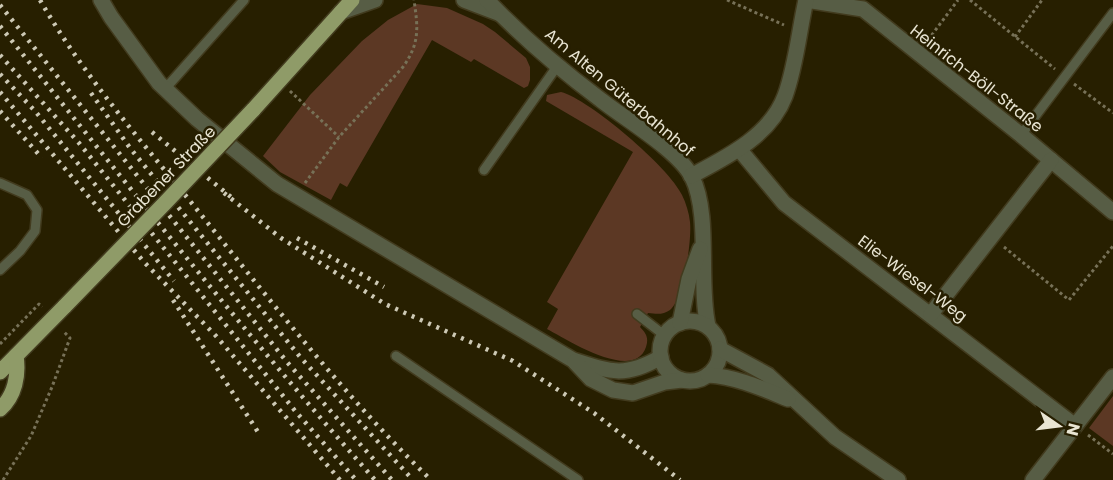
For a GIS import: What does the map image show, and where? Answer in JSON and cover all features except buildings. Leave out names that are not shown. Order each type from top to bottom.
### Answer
[{"type":"main road","name":"Grabener Straße","points":[[0,372],[253,110],[352,0]]},
{"type":"main road","points":[[0,409],[9,401],[18,371],[16,356]]},
{"type":"street","points":[[101,0],[111,17],[165,89],[197,119],[277,184],[573,360],[600,369],[619,372],[638,369],[661,357]]},
{"type":"street","points":[[341,12],[375,0]]},
{"type":"street","name":"Am Alten Güterbahnhof","points":[[464,0],[500,14]]},
{"type":"street","name":"Am Alten Güterbahnhof","points":[[487,0],[500,14],[599,99],[668,150],[691,176],[698,197],[704,308],[708,326]]},
{"type":"street","points":[[691,176],[739,149],[769,122],[784,97],[806,0]]},
{"type":"street","name":"Heinrich-Böll-Straße","points":[[806,0],[866,5],[918,54],[1021,135],[1113,213]]},
{"type":"street","name":"Elie-Wiesel-Weg","points":[[739,149],[784,203],[1075,426]]},
{"type":"street","points":[[931,314],[1051,160]]},
{"type":"street","points":[[680,323],[689,279],[702,243]]},
{"type":"street","points":[[573,360],[591,379],[613,390],[633,393],[665,382],[700,379],[708,375],[717,364],[720,349],[719,340],[708,326],[699,322],[680,323],[664,335],[660,350],[661,357],[669,372],[682,380]]},
{"type":"street","points":[[720,349],[768,375],[835,436],[898,480]]},
{"type":"street","points":[[708,375],[725,376],[744,381],[796,402]]},
{"type":"street","points":[[1033,480],[1113,377]]},
{"type":"lane","points":[[165,89],[244,0]]},
{"type":"lane","points":[[1021,135],[1113,13]]},
{"type":"lane","points":[[484,170],[558,65]]},
{"type":"lane","points":[[0,183],[27,195],[37,210],[35,231],[20,251],[0,270]]},
{"type":"lane","points":[[638,314],[664,335]]},
{"type":"lane","points":[[396,356],[578,480]]},
{"type":"path","points":[[305,183],[339,137],[403,67],[411,55],[417,41],[418,26],[414,0]]},
{"type":"path","points":[[727,0],[799,31]]},
{"type":"path","points":[[918,54],[958,0]]},
{"type":"path","points":[[970,0],[1113,113]]},
{"type":"path","points":[[1015,37],[1042,0]]},
{"type":"path","points":[[279,81],[339,137]]},
{"type":"path","points":[[991,237],[1069,300],[1113,246]]},
{"type":"path","points":[[3,480],[31,436],[70,338],[52,319]]},
{"type":"path","points":[[1075,426],[1113,454]]},
{"type":"shaded area","points":[[417,4],[447,8],[495,32],[526,58],[530,67],[528,86],[524,88],[474,59],[471,62],[432,40],[347,187],[340,183],[331,200],[280,172],[263,156],[310,95],[362,41],[388,20]]},
{"type":"shaded area","points":[[561,92],[590,107],[646,152],[675,183],[688,212],[690,241],[683,282],[675,304],[667,312],[648,313],[640,327],[646,336],[646,347],[639,357],[628,361],[614,360],[599,355],[547,329],[558,309],[547,302],[633,152],[546,101],[547,95]]},
{"type":"shaded area","points":[[1113,396],[1113,446],[1089,428]]},
{"type":"railway","points":[[40,0],[56,27],[111,104],[277,308],[336,379],[431,480]]},
{"type":"railway","points":[[0,5],[287,362],[392,480]]},
{"type":"railway","points":[[0,26],[231,312],[375,480]]},
{"type":"railway","points":[[0,55],[79,143],[296,412],[356,480]]},
{"type":"railway","points":[[0,74],[35,111],[174,281]]},
{"type":"railway","points":[[0,92],[144,262],[216,336],[340,480]]},
{"type":"railway","points":[[91,93],[130,148],[301,358],[413,480]]},
{"type":"railway","points":[[0,111],[42,158]]},
{"type":"railway","points":[[152,132],[231,197]]},
{"type":"railway","points":[[224,193],[281,238],[385,304],[513,361],[594,413],[680,480]]},
{"type":"railway","points":[[297,238],[384,287]]},
{"type":"railway","points":[[173,300],[258,432]]}]
